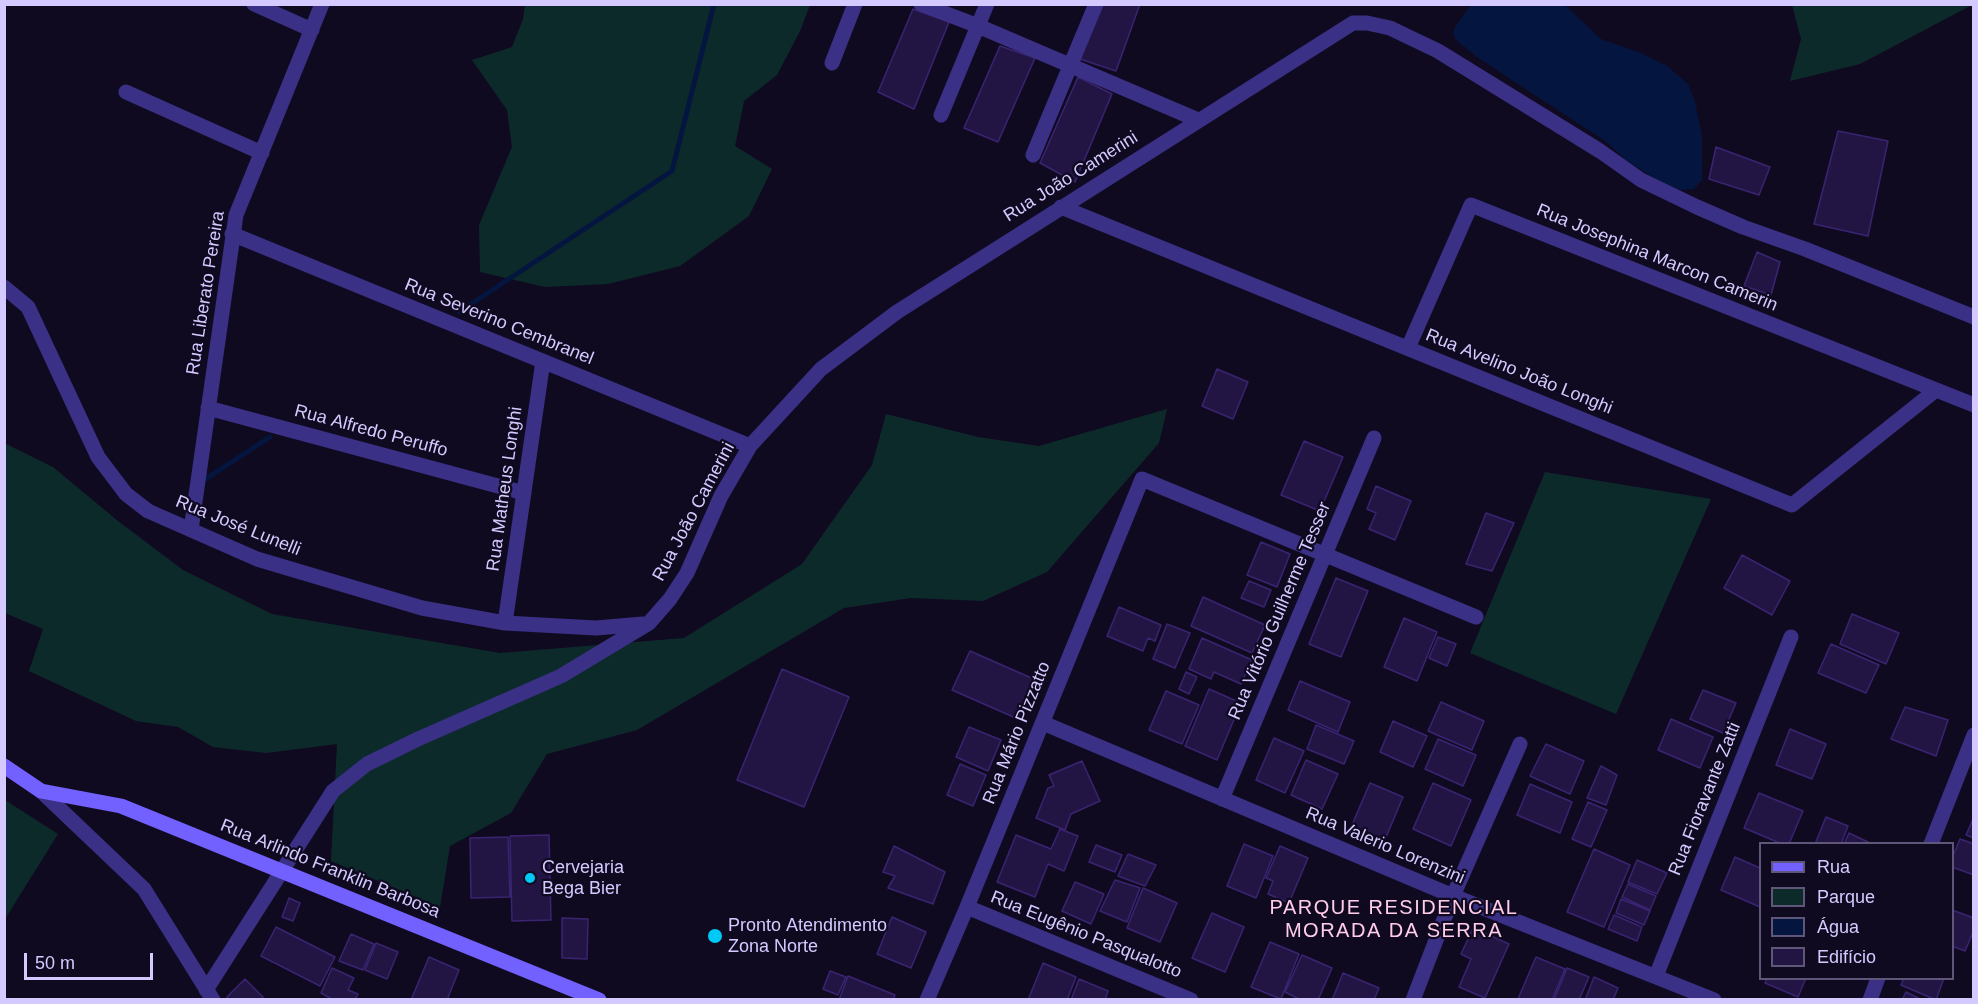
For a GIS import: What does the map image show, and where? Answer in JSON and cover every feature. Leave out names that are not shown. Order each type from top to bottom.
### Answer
[{"type":"street","points":[[254,4],[312,30]]},
{"type":"street","name":"Rua Liberato Pereira","points":[[191,530],[236,215],[322,4]]},
{"type":"street","points":[[832,63],[855,4]]},
{"type":"street","points":[[921,4],[1198,120]]},
{"type":"street","points":[[941,115],[987,4]]},
{"type":"street","points":[[1033,155],[1096,4]]},
{"type":"street","name":"Rua João Camerini","points":[[209,995],[333,791],[367,764],[561,676],[649,623],[670,599],[687,573],[721,496],[750,446],[821,369],[897,312],[1353,23],[1367,23],[1390,28],[1438,51],[1600,151],[1641,180],[1697,207],[1974,317]]},
{"type":"street","points":[[126,92],[261,153]]},
{"type":"street","name":"Rua Josephina Marcon Camerin","points":[[1408,348],[1471,205],[1974,405]]},
{"type":"street","name":"Rua Avelino João Longhi","points":[[1061,207],[1792,505],[1936,390]]},
{"type":"street","name":"Rua Severino Cembranel","points":[[232,234],[750,446]]},
{"type":"street","name":"Rua José Lunelli","points":[[4,287],[28,307],[98,457],[126,494],[148,511],[257,559],[411,604],[505,623],[596,628],[649,623]]},
{"type":"street","name":"Rua Matheus Longhi","points":[[505,623],[543,361]]},
{"type":"street","name":"Rua Alfredo Peruffo","points":[[208,408],[524,493]]},
{"type":"street","name":"Rua Vitório Guilherme Tesser","points":[[1222,799],[1374,438]]},
{"type":"street","name":"Rua Mário Pizzatto","points":[[927,999],[967,907],[1142,479],[1325,554]]},
{"type":"street","points":[[1325,554],[1476,617]]},
{"type":"street","name":"Rua Fioravante Zatti","points":[[1656,976],[1791,637]]},
{"type":"street","name":"Rua Valerio Lorenzini","points":[[1042,723],[1453,896],[1714,999]]},
{"type":"street","points":[[1931,842],[1974,735]]},
{"type":"street","points":[[1413,999],[1453,896],[1520,744]]},
{"type":"street","points":[[4,766],[41,791],[144,890],[209,995]]},
{"type":"street","name":"Rua Arlindo Franklin Barbosa","points":[[41,791],[121,806],[599,999]]},
{"type":"street","name":"Rua Eugênio Pasqualotto","points":[[967,907],[1191,999]]},
{"type":"street","points":[[1870,999],[1877,980]]},
{"type":"green space","points":[[1792,4],[1972,5],[1860,64],[1790,81],[1801,39]]},
{"type":"green space","points":[[525,5],[810,5],[800,31],[777,75],[744,101],[735,146],[772,169],[749,216],[680,266],[608,284],[545,287],[480,272],[479,225],[512,147],[507,110],[472,60],[512,47],[523,19]]},
{"type":"green space","points":[[1167,409],[1159,443],[1047,572],[983,601],[911,598],[844,608],[637,730],[547,754],[511,813],[450,846],[440,907],[331,861],[337,744],[266,753],[213,747],[178,727],[136,721],[29,671],[43,629],[5,613],[4,443],[53,467],[118,521],[183,570],[272,614],[500,653],[684,638],[802,564],[872,465],[886,414],[978,437],[1039,446]]},
{"type":"green space","points":[[1545,472],[1711,499],[1616,714],[1470,653]]},
{"type":"green space","points":[[5,800],[58,834],[5,919]]},
{"type":"water","points":[[1471,5],[1565,5],[1601,39],[1641,53],[1667,66],[1688,84],[1695,102],[1702,136],[1702,180],[1694,189],[1680,190],[1659,181],[1626,160],[1605,141],[1480,59],[1456,40],[1453,34],[1455,27]]},
{"type":"building","points":[[1102,4],[1140,4],[1116,71],[1080,59]]},
{"type":"building","points":[[913,9],[949,22],[914,109],[878,92]]},
{"type":"building","points":[[1000,46],[1035,58],[998,142],[964,128]]},
{"type":"building","points":[[1078,77],[1112,94],[1075,182],[1040,163]]},
{"type":"building","points":[[1838,131],[1888,141],[1868,236],[1814,224]]},
{"type":"building","points":[[1716,147],[1770,167],[1759,195],[1709,179]]},
{"type":"building","points":[[1757,252],[1780,262],[1771,295],[1744,286]]},
{"type":"building","points":[[1217,369],[1248,382],[1233,419],[1202,406]]},
{"type":"building","points":[[1304,441],[1343,457],[1320,511],[1281,495]]},
{"type":"building","points":[[1376,486],[1411,501],[1395,540],[1369,529],[1376,513],[1367,509]]},
{"type":"building","points":[[1486,513],[1514,523],[1492,571],[1466,564]]},
{"type":"building","points":[[1261,542],[1290,554],[1277,587],[1247,575]]},
{"type":"building","points":[[1742,555],[1790,581],[1772,615],[1724,588]]},
{"type":"building","points":[[1336,578],[1368,591],[1341,657],[1309,644]]},
{"type":"building","points":[[1249,581],[1271,590],[1264,607],[1241,598]]},
{"type":"building","points":[[1203,597],[1265,625],[1252,653],[1191,626]]},
{"type":"building","points":[[1119,607],[1161,625],[1155,641],[1148,638],[1143,651],[1107,636]]},
{"type":"building","points":[[1852,614],[1899,633],[1886,664],[1840,644]]},
{"type":"building","points":[[1404,618],[1437,632],[1417,681],[1384,667]]},
{"type":"building","points":[[1167,624],[1190,633],[1175,668],[1153,659]]},
{"type":"building","points":[[1438,637],[1456,644],[1447,666],[1429,658]]},
{"type":"building","points":[[1202,638],[1252,660],[1241,684],[1214,672],[1211,679],[1189,669]]},
{"type":"building","points":[[1831,644],[1879,665],[1866,693],[1818,673]]},
{"type":"building","points":[[970,651],[1036,680],[1018,719],[952,690]]},
{"type":"building","points":[[782,669],[849,697],[804,807],[737,780]]},
{"type":"building","points":[[1186,672],[1197,677],[1189,694],[1179,689]]},
{"type":"building","points":[[1300,681],[1350,702],[1338,732],[1288,710]]},
{"type":"building","points":[[1209,689],[1241,703],[1217,760],[1185,746]]},
{"type":"building","points":[[1703,690],[1736,703],[1723,733],[1690,719]]},
{"type":"building","points":[[1166,691],[1199,705],[1182,744],[1149,730]]},
{"type":"building","points":[[1441,702],[1484,721],[1472,750],[1428,731]]},
{"type":"building","points":[[1905,707],[1948,720],[1936,756],[1891,739]]},
{"type":"building","points":[[1671,719],[1713,737],[1700,768],[1658,750]]},
{"type":"building","points":[[1393,721],[1427,736],[1413,767],[1380,752]]},
{"type":"building","points":[[1316,725],[1354,741],[1344,764],[1307,749]]},
{"type":"building","points":[[969,727],[1001,740],[988,771],[956,757]]},
{"type":"building","points":[[1790,729],[1826,744],[1812,779],[1776,765]]},
{"type":"building","points":[[1274,738],[1304,751],[1285,793],[1256,780]]},
{"type":"building","points":[[1438,739],[1476,755],[1463,786],[1425,769]]},
{"type":"building","points":[[1546,744],[1584,761],[1570,794],[1530,776]]},
{"type":"building","points":[[1306,760],[1338,774],[1322,809],[1291,795]]},
{"type":"building","points":[[1082,761],[1100,801],[1071,814],[1065,830],[1036,818],[1048,788],[1054,786],[1049,775]]},
{"type":"building","points":[[960,764],[986,775],[973,806],[947,795]]},
{"type":"building","points":[[1601,766],[1617,775],[1606,805],[1587,798]]},
{"type":"building","points":[[1370,783],[1403,797],[1384,842],[1351,827]]},
{"type":"building","points":[[1433,783],[1471,800],[1451,846],[1413,829]]},
{"type":"building","points":[[1530,784],[1572,802],[1560,833],[1517,815]]},
{"type":"building","points":[[1759,793],[1803,811],[1790,842],[1777,842],[1744,828]]},
{"type":"building","points":[[1588,802],[1607,810],[1591,847],[1572,839]]},
{"type":"building","points":[[1826,817],[1848,826],[1842,842],[1816,842]]},
{"type":"building","points":[[1974,817],[1974,838],[1966,835]]},
{"type":"building","points":[[1060,829],[1078,836],[1064,871],[1048,864],[1035,897],[997,882],[1016,835],[1051,849]]},
{"type":"building","points":[[1849,833],[1868,842],[1845,842]]},
{"type":"building","name":"Cervejaria Bega Bier","points":[[549,835],[551,920],[512,921],[510,836]]},
{"type":"building","points":[[508,837],[510,897],[471,898],[470,838]]},
{"type":"building","points":[[1960,839],[1974,844],[1974,875],[1954,868],[1954,853]]},
{"type":"building","points":[[1244,844],[1273,856],[1256,898],[1227,886]]},
{"type":"building","points":[[1096,845],[1122,855],[1115,872],[1089,862]]},
{"type":"building","points":[[894,846],[945,872],[933,904],[888,888],[895,876],[883,872]]},
{"type":"building","points":[[1280,846],[1308,858],[1289,903],[1268,894],[1273,881],[1266,878]]},
{"type":"building","points":[[1594,849],[1630,865],[1604,927],[1567,912]]},
{"type":"building","points":[[1128,854],[1156,865],[1145,886],[1118,876]]},
{"type":"building","points":[[1735,857],[1759,868],[1759,907],[1721,890]]},
{"type":"building","points":[[1637,860],[1667,873],[1657,894],[1628,882]]},
{"type":"building","points":[[1115,880],[1140,888],[1127,922],[1100,911]]},
{"type":"building","points":[[1075,882],[1104,894],[1091,924],[1062,911]]},
{"type":"building","points":[[1628,884],[1656,896],[1650,910],[1622,897]]},
{"type":"building","points":[[1143,888],[1177,903],[1160,942],[1127,928]]},
{"type":"building","points":[[289,898],[300,903],[293,921],[282,917]]},
{"type":"building","points":[[1621,899],[1650,911],[1644,925],[1616,913]]},
{"type":"building","points":[[1954,911],[1974,918],[1974,930],[1965,951],[1954,947]]},
{"type":"building","points":[[1212,913],[1244,927],[1225,972],[1192,958]]},
{"type":"building","points":[[1614,915],[1642,927],[1637,941],[1608,929]]},
{"type":"building","points":[[892,917],[926,932],[911,968],[877,954]]},
{"type":"building","points":[[562,918],[588,919],[587,959],[562,958]]},
{"type":"building","points":[[276,927],[335,957],[320,986],[261,956]]},
{"type":"building","points":[[1473,928],[1509,944],[1485,998],[1459,987],[1471,959],[1461,954]]},
{"type":"building","points":[[351,934],[374,944],[363,970],[339,961]]},
{"type":"building","points":[[1270,942],[1299,954],[1281,999],[1251,987]]},
{"type":"building","points":[[376,943],[398,952],[387,979],[365,970]]},
{"type":"building","points":[[1302,955],[1332,968],[1318,1000],[1301,1000],[1285,992]]},
{"type":"building","points":[[429,957],[459,970],[447,1000],[411,1000]]},
{"type":"building","points":[[1536,957],[1565,969],[1552,1000],[1518,999]]},
{"type":"building","points":[[1043,963],[1076,977],[1067,1000],[1028,1000]]},
{"type":"building","points":[[332,968],[354,978],[348,990],[358,994],[355,1000],[329,1000],[330,998],[321,993]]},
{"type":"building","points":[[1567,968],[1589,977],[1579,1000],[1554,1000]]},
{"type":"building","points":[[830,971],[846,977],[838,995],[823,989]]},
{"type":"building","points":[[1343,973],[1379,988],[1374,1000],[1332,1000]]},
{"type":"building","points":[[848,976],[895,995],[893,1000],[839,1000]]},
{"type":"building","points":[[1594,977],[1618,988],[1613,1000],[1585,1000]]},
{"type":"building","points":[[245,979],[263,997],[261,1000],[229,1000],[227,997]]},
{"type":"building","points":[[1079,979],[1108,991],[1105,1000],[1071,1000]]},
{"type":"building","points":[[1766,980],[1805,980],[1798,997],[1765,983]]},
{"type":"building","points":[[1903,980],[1943,980],[1936,1000],[1901,985]]},
{"type":"building","points":[[1906,992],[1922,1000],[1902,1000]]},
{"type":"waterway","points":[[459,312],[672,171],[714,4]]},
{"type":"waterway","points":[[201,482],[270,437]]},
{"type":"place","name":"Cervejaria Bega Bier","points":[[530,878]]},
{"type":"place","name":"Pronto Atendimento Zona Norte","points":[[715,936]]},
{"type":"district","name":"PARQUE RESIDENCIAL MORADA DA SERRA","points":[[1394,920]]}]
